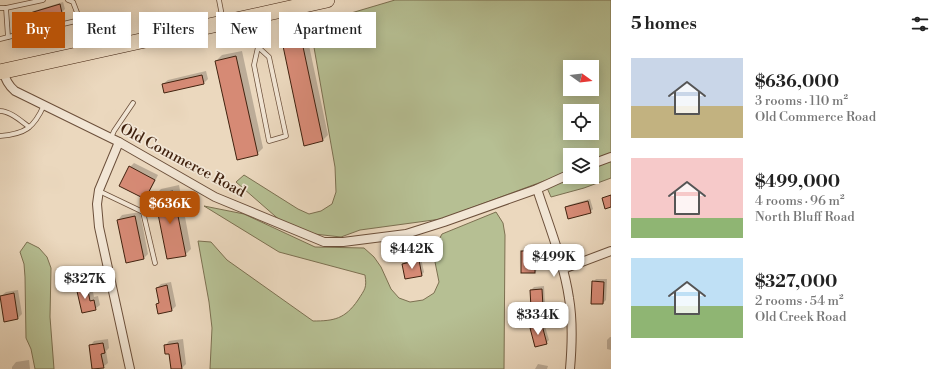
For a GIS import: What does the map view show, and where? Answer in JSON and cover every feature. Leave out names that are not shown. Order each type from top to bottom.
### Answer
[{"type":"highway","points":[[271,13],[328,0]]},
{"type":"highway","points":[[2,71],[216,25]]},
{"type":"street","name":"Old Commerce Road","points":[[2,71],[5,80],[15,91],[119,142],[215,197],[324,242],[343,242],[406,234],[537,189],[563,177]]},
{"type":"street","points":[[119,142],[99,190],[97,204],[99,227],[130,369]]},
{"type":"street","points":[[599,161],[611,156]]},
{"type":"street","points":[[537,189],[563,269],[569,297],[571,316],[570,369]]},
{"type":"street","points":[[563,269],[611,250]]},
{"type":"lane","points":[[0,8],[43,0]]},
{"type":"lane","points":[[68,0],[73,2],[77,12]]},
{"type":"lane","points":[[219,0],[222,12]]},
{"type":"lane","points":[[6,8],[8,37]]},
{"type":"lane","points":[[0,39],[73,22]]},
{"type":"lane","points":[[258,47],[269,57],[286,136],[269,141],[254,64],[258,47]]},
{"type":"lane","points":[[90,48],[92,52]]},
{"type":"lane","points":[[111,138],[133,103]]},
{"type":"lane","points":[[0,136],[25,131],[38,119],[44,105]]},
{"type":"lane","points":[[0,111],[17,118],[30,127]]},
{"type":"lane","points":[[99,190],[143,212],[155,263]]},
{"type":"green space","points":[[395,0],[611,0],[611,178],[599,182],[599,148],[563,148],[563,184],[595,184],[551,197],[544,181],[441,219],[360,230],[341,237],[305,233],[283,223],[236,182],[244,175],[298,209],[309,214],[321,211],[332,204],[336,192],[335,167],[314,48],[376,48],[376,12],[354,12]]},
{"type":"green space","points":[[204,206],[244,214],[315,247],[364,248],[374,257],[381,267],[391,289],[399,298],[410,302],[423,300],[434,293],[439,282],[434,257],[436,245],[442,234],[496,212],[503,223],[505,235],[504,369],[210,369],[212,328],[198,241],[211,242],[227,260],[313,321],[333,319],[344,315],[358,300],[364,291],[366,283],[365,275],[279,252]]},
{"type":"green space","points":[[27,242],[39,248],[47,257],[51,268],[50,317],[54,369],[35,369],[31,349],[26,338],[25,277],[24,264],[20,252]]},
{"type":"building","points":[[60,4],[62,12],[33,12]]},
{"type":"building","points":[[283,48],[303,48],[323,141],[304,146]]},
{"type":"building","points":[[236,56],[258,155],[237,160],[215,61]]},
{"type":"building","points":[[202,75],[204,84],[164,93],[162,84]]},
{"type":"building","points":[[129,166],[155,180],[145,199],[119,186]]},
{"type":"building","points":[[173,191],[186,256],[167,259],[154,194]]},
{"type":"building","points":[[611,195],[611,207],[605,209],[602,198]]},
{"type":"building","points":[[588,201],[591,213],[568,219],[565,207]]},
{"type":"building","points":[[135,216],[144,259],[126,263],[117,220]]},
{"type":"building","points":[[521,251],[535,251],[535,273],[521,273]]},
{"type":"building","points":[[419,260],[422,276],[405,279],[402,264]]},
{"type":"building","points":[[592,281],[604,282],[603,304],[591,304]]},
{"type":"building","points":[[87,285],[90,301],[94,300],[96,310],[82,313],[76,287]]},
{"type":"building","points":[[167,285],[172,311],[158,314],[156,304],[159,303],[156,288]]},
{"type":"building","points":[[542,289],[543,307],[531,308],[530,290]]},
{"type":"building","points":[[14,293],[18,319],[4,322],[0,296]]},
{"type":"building","points":[[542,325],[547,344],[535,347],[530,328]]},
{"type":"building","points":[[103,343],[105,353],[101,354],[104,368],[92,369],[89,345]]},
{"type":"building","points":[[178,343],[182,369],[171,369],[169,354],[165,354],[164,345]]}]
